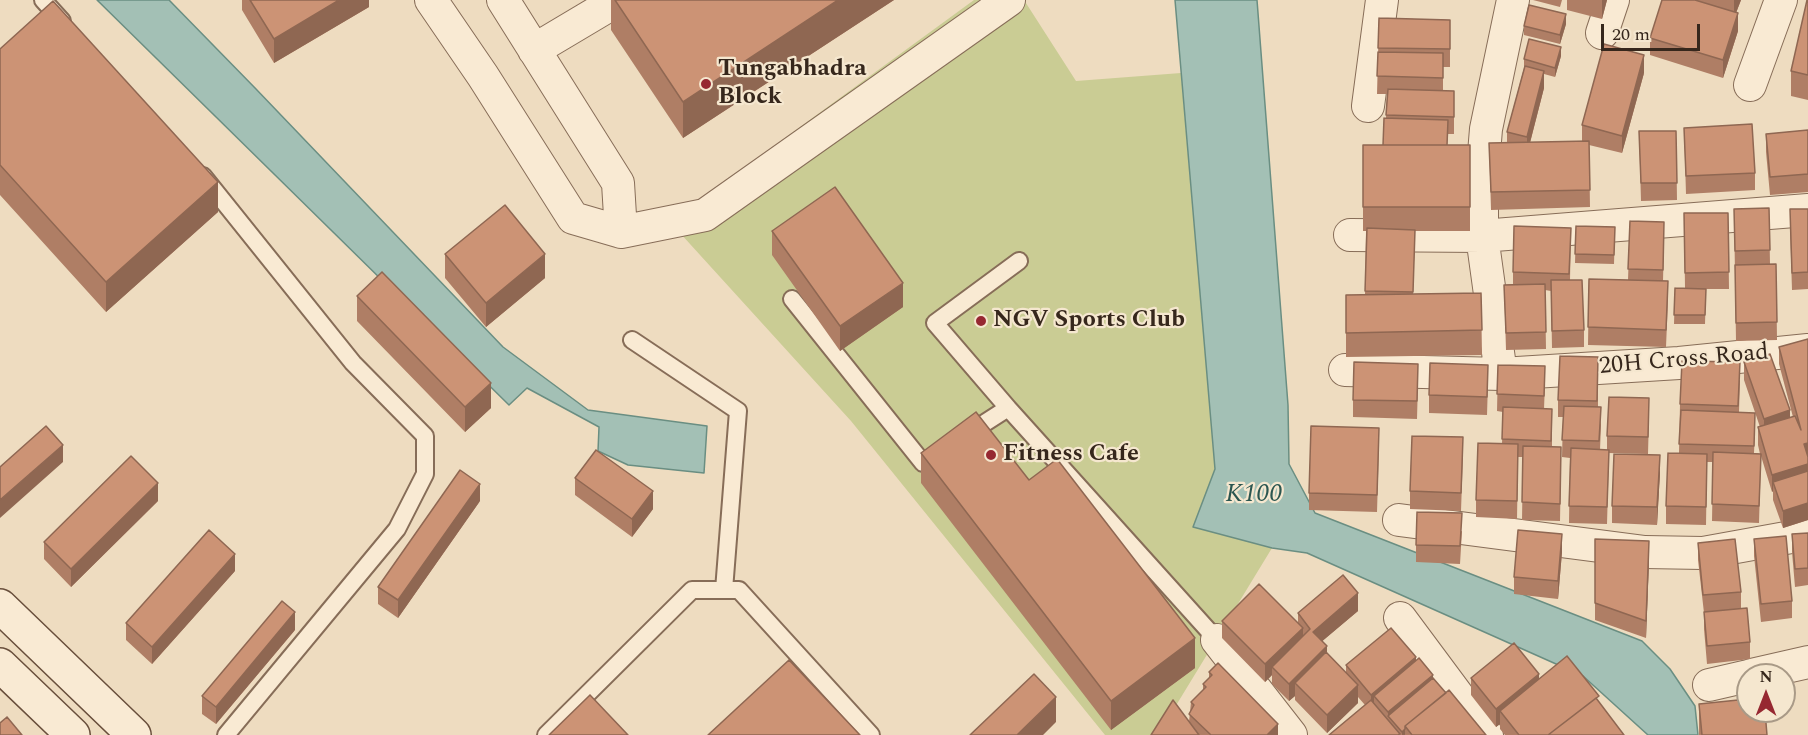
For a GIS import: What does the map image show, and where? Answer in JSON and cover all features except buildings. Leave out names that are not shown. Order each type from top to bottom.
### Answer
[{"type":"main road","points":[[0,606],[134,735]]},
{"type":"main road","points":[[0,664],[73,735]]},
{"type":"street","points":[[431,0],[483,75],[573,218],[621,232],[705,215],[1009,0]]},
{"type":"street","points":[[503,0],[618,183],[621,232]]},
{"type":"street","points":[[1368,106],[1382,0]]},
{"type":"street","points":[[1501,374],[1482,236],[1482,178],[1486,129],[1513,0]]},
{"type":"street","points":[[1602,33],[1613,0]]},
{"type":"street","points":[[1750,85],[1781,0]]},
{"type":"street","points":[[534,50],[613,3]]},
{"type":"street","points":[[1350,235],[1482,236],[1808,210]]},
{"type":"street","name":"20H Cross Road","points":[[1345,370],[1501,374],[1679,363],[1808,350]]},
{"type":"street","points":[[1399,520],[1645,552],[1703,553],[1808,534]]},
{"type":"street","points":[[1400,618],[1487,735]]},
{"type":"street","points":[[1217,640],[1291,735]]},
{"type":"street","points":[[1709,684],[1736,678]]},
{"type":"lane","points":[[43,0],[75,35]]},
{"type":"lane","points":[[193,165],[353,363],[425,436],[425,474],[397,529],[226,735]]},
{"type":"lane","points":[[1019,261],[935,323],[1008,408],[1217,640]]},
{"type":"lane","points":[[792,299],[923,464],[1008,408]]},
{"type":"lane","points":[[632,340],[738,411],[724,590]]},
{"type":"lane","points":[[546,735],[693,590],[739,590],[871,735]]},
{"type":"lane","points":[[584,698],[597,713]]},
{"type":"green space","name":"NGV Sports Club","points":[[974,0],[1024,0],[1076,81],[1181,73],[1215,469],[1193,527],[1272,548],[1158,735],[1105,735],[851,421],[670,222]]},
{"type":"water","points":[[97,0],[169,0],[503,347],[588,410],[707,426],[704,473],[628,465],[598,451],[599,427],[527,388],[509,405]]},
{"type":"water","name":"K100","points":[[1175,0],[1257,0],[1288,405],[1289,464],[1315,513],[1642,641],[1670,669],[1695,706],[1698,735],[1648,735],[1583,676],[1307,553],[1272,548],[1193,527],[1215,469]]},
{"type":"place","name":"Tungabhadra Block","points":[[706,84]]},
{"type":"place","name":"NGV Sports Club","points":[[981,321]]},
{"type":"place","name":"Fitness Cafe","points":[[991,455]]}]
